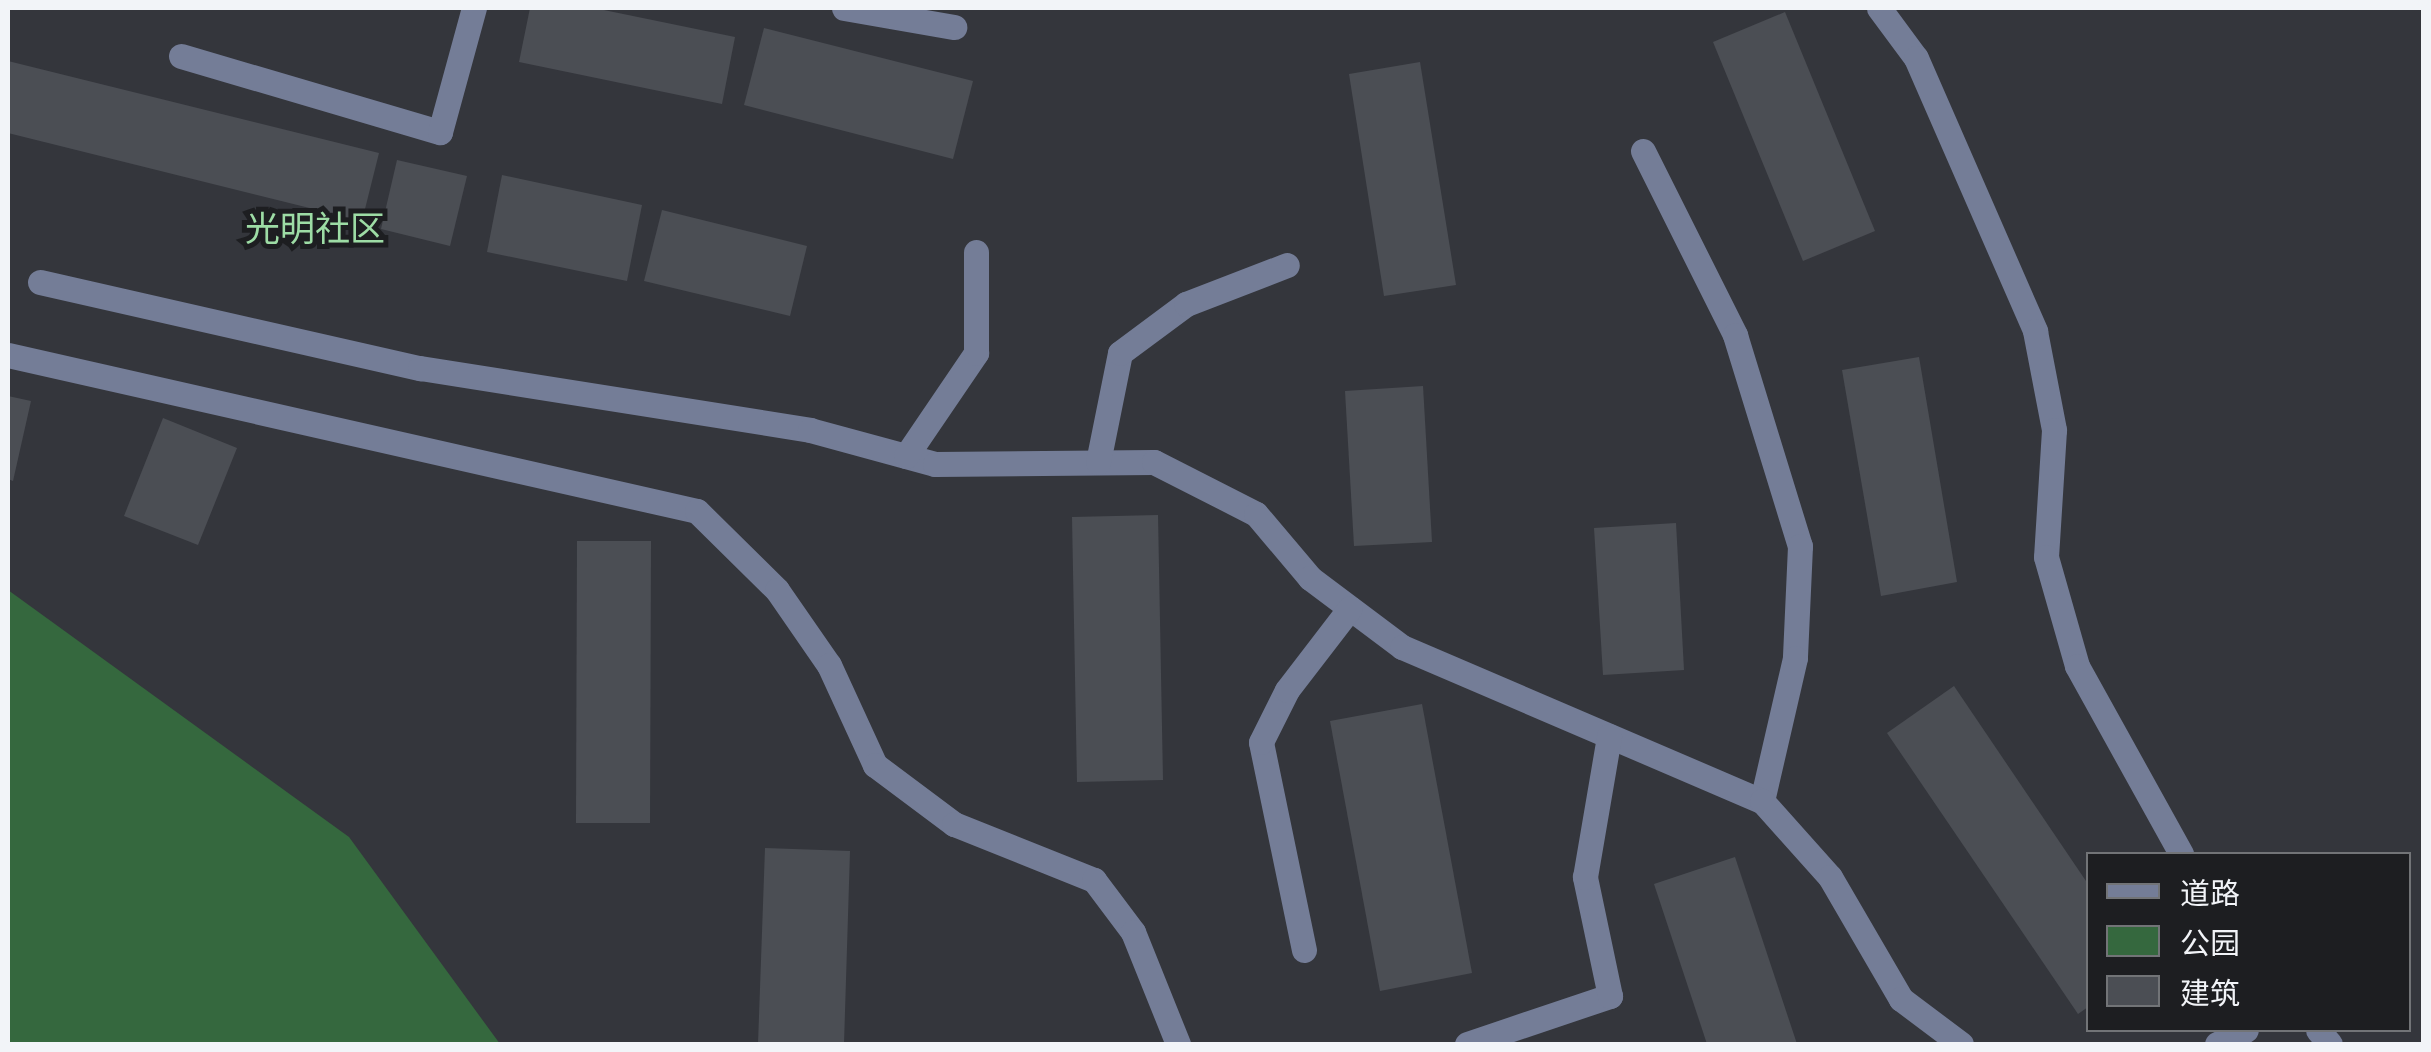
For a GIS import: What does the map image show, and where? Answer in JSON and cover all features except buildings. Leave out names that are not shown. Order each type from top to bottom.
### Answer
[{"type":"street","points":[[181,56],[440,132],[474,8]]},
{"type":"street","points":[[844,8],[954,26]]},
{"type":"street","points":[[1879,8],[1916,58],[2035,331],[2054,430],[2051,575],[2077,666],[2180,852]]},
{"type":"street","points":[[1643,151],[1735,335],[1800,546],[1795,658],[1762,801]]},
{"type":"street","points":[[906,456],[976,353],[976,252]]},
{"type":"street","points":[[1098,462],[1120,352],[1186,304],[1287,265]]},
{"type":"street","points":[[40,282],[420,368],[810,430],[906,456],[1154,462],[1256,514],[1350,608],[1402,648],[1762,801],[1830,876],[1900,999],[1961,1044]]},
{"type":"street","points":[[8,355],[698,511],[777,590],[829,664],[874,766],[954,824],[1094,880],[1133,932],[1178,1044]]},
{"type":"street","points":[[1304,950],[1261,742],[1287,690],[1350,608]]},
{"type":"street","points":[[1467,1044],[1610,996],[1584,877],[1609,736]]},
{"type":"street","points":[[2217,1044],[2242,1032]]},
{"type":"green space","points":[[8,590],[349,837],[500,1044],[8,1044]]},
{"type":"district","name":"光明社区","points":[[315,227]]}]
